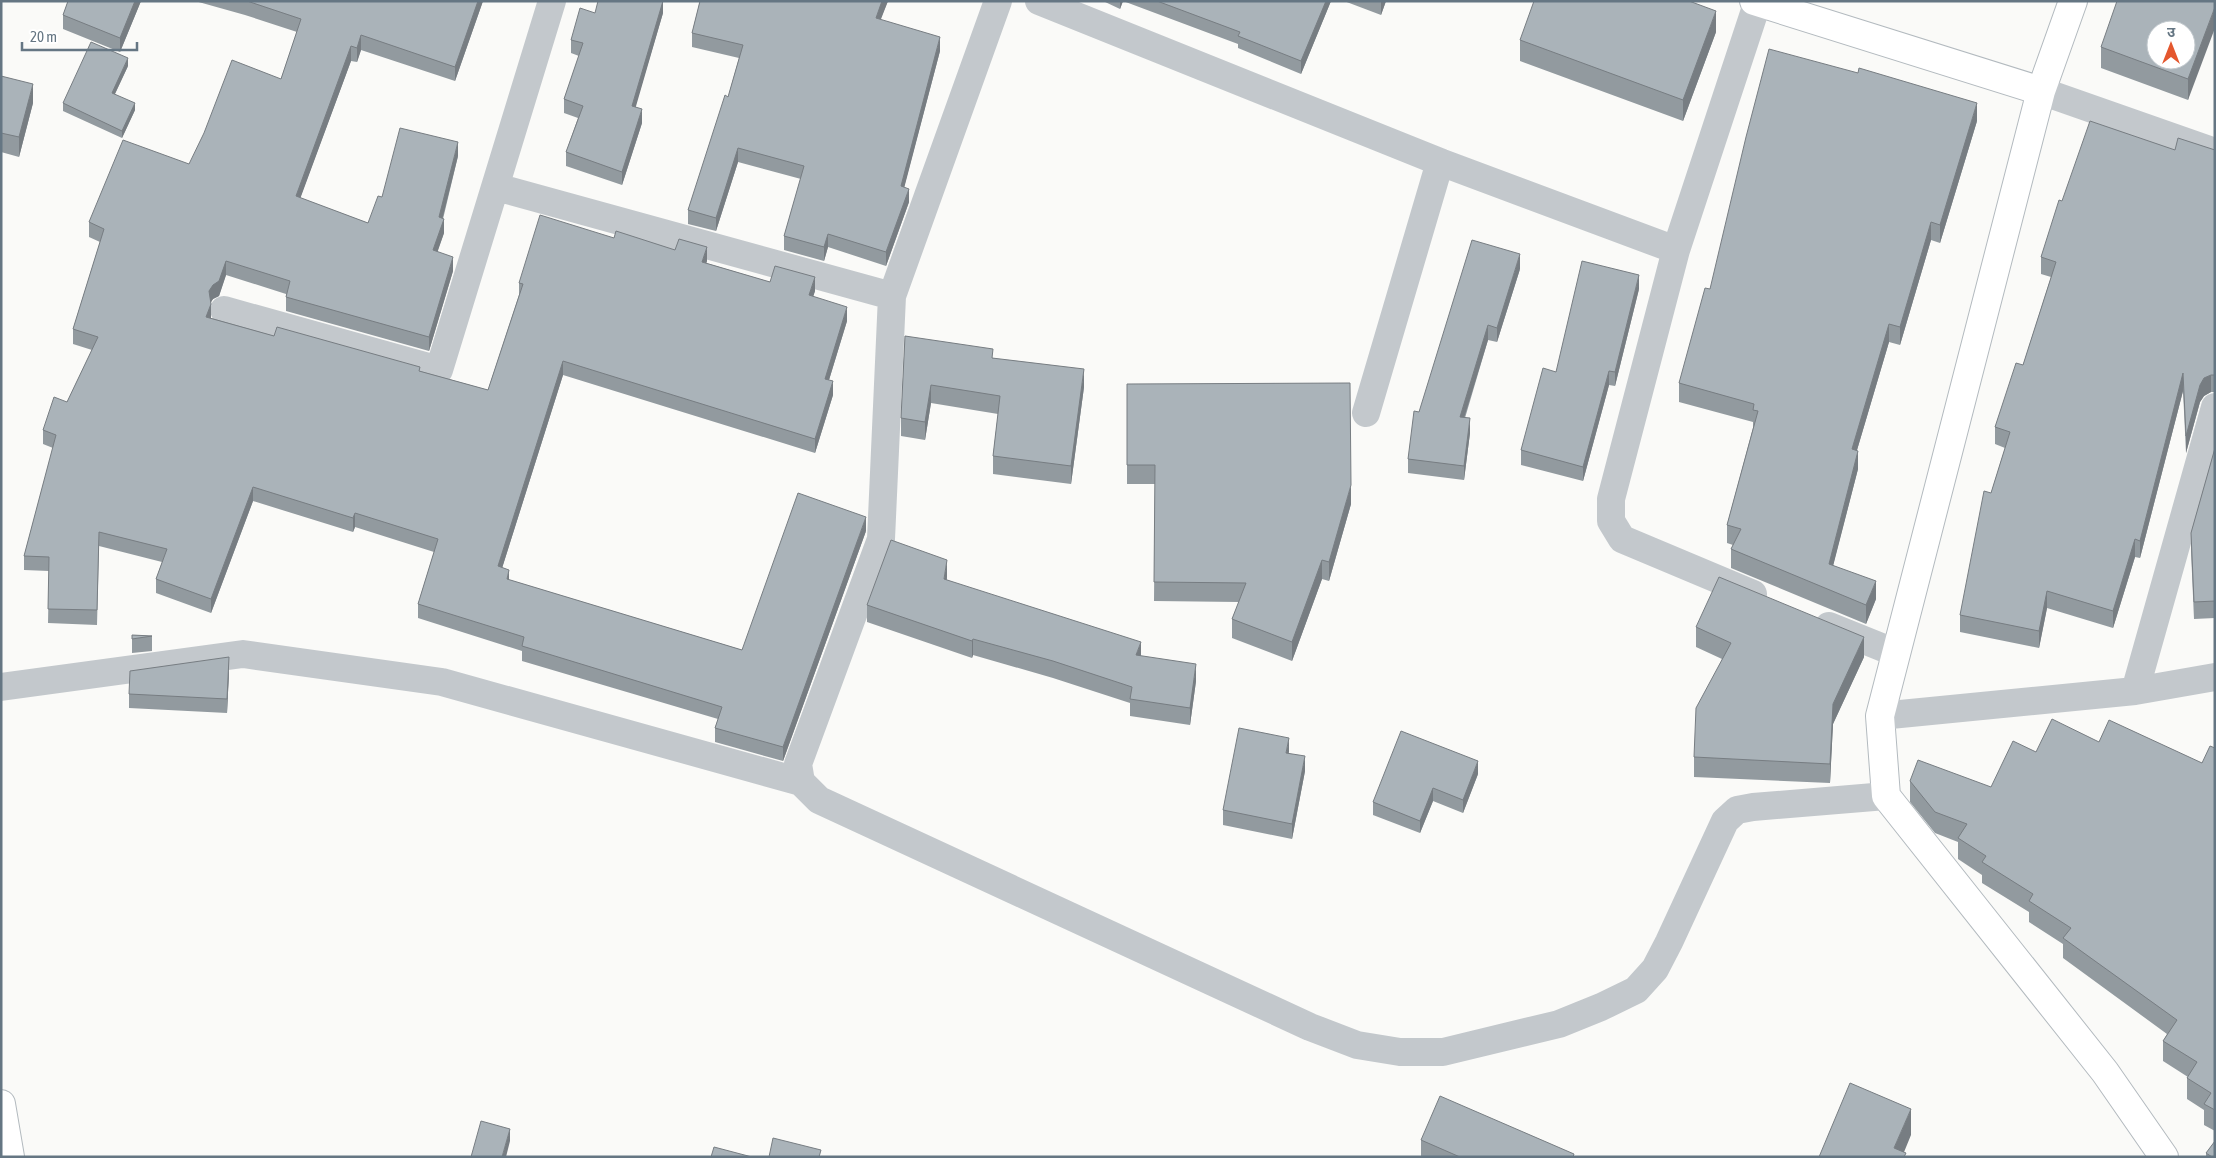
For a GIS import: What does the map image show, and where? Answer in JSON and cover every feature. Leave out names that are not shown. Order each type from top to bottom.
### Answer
[{"type":"street","points":[[224,310],[439,370],[552,1]]},
{"type":"street","points":[[801,782],[798,764],[881,540],[892,296],[998,1]]},
{"type":"street","points":[[1039,1],[1440,162],[1676,250]]},
{"type":"street","points":[[2073,1],[2041,91],[1880,716],[1886,796],[2105,1072],[2164,1157]]},
{"type":"street","points":[[1777,604],[1622,539],[1611,521],[1611,498],[1676,250],[1756,2],[2041,91],[2215,152]]},
{"type":"street","points":[[1366,413],[1440,162]]},
{"type":"street","points":[[496,187],[892,296]]},
{"type":"street","points":[[2135,691],[2214,415]]},
{"type":"street","points":[[1804,615],[1896,654]]},
{"type":"street","points":[[1,687],[243,654],[442,682],[801,782],[819,800],[1310,1027],[1357,1045],[1400,1052],[1443,1052],[1559,1024],[1636,990],[1655,968],[1670,942],[1725,821],[1737,810],[1752,806],[1886,796]]},
{"type":"street","points":[[1880,716],[2135,691],[2215,677]]},
{"type":"street","points":[[1,1104],[10,1157]]},
{"type":"building","points":[[68,1],[135,1],[120,38],[63,15]]},
{"type":"building","points":[[247,1],[478,1],[455,67],[361,35],[357,48],[351,46],[296,196],[368,223],[378,196],[382,197],[400,128],[458,142],[439,217],[444,219],[433,250],[453,257],[429,337],[286,297],[290,281],[226,261],[219,281],[209,291],[211,304],[206,317],[274,336],[277,327],[420,367],[419,371],[488,390],[523,284],[519,283],[540,215],[614,238],[616,231],[675,250],[679,239],[707,247],[702,262],[770,282],[775,266],[815,277],[809,295],[847,307],[825,379],[833,381],[815,439],[563,361],[498,566],[509,570],[507,579],[742,650],[798,493],[866,517],[783,747],[715,728],[722,707],[522,646],[524,637],[418,604],[438,539],[355,513],[353,518],[253,487],[211,599],[156,579],[167,549],[99,532],[97,610],[48,609],[49,557],[24,556],[56,435],[43,430],[54,397],[67,402],[98,337],[73,329],[104,229],[89,222],[123,140],[189,164],[204,133],[232,60],[281,79],[301,19]]},
{"type":"building","points":[[598,1],[663,1],[632,106],[642,109],[622,172],[566,152],[583,106],[564,99],[583,43],[571,40],[580,8],[595,13]]},
{"type":"building","points":[[700,1],[882,1],[876,18],[940,37],[901,186],[909,189],[886,252],[828,234],[824,247],[784,236],[804,166],[738,148],[716,218],[688,210],[725,95],[728,97],[743,45],[692,33]]},
{"type":"building","points":[[1157,1],[1326,1],[1301,61],[1238,36],[1240,32]]},
{"type":"building","points":[[1534,1],[1689,1],[1716,11],[1683,100],[1520,40]]},
{"type":"building","points":[[2117,1],[2215,1],[2215,7],[2196,58],[2196,20],[2146,20],[2146,64],[2101,47]]},
{"type":"building","points":[[91,42],[128,58],[112,93],[135,103],[122,131],[63,103]]},
{"type":"building","points":[[1769,49],[1858,73],[1859,68],[1977,103],[1940,225],[1931,222],[1900,327],[1889,324],[1852,449],[1858,451],[1829,564],[1876,581],[1866,605],[1731,549],[1741,529],[1727,525],[1758,411],[1753,410],[1754,404],[1679,383],[1705,288],[1710,289]]},
{"type":"building","points":[[2164,70],[2191,70],[2188,79]]},
{"type":"building","points":[[1,76],[33,84],[19,137],[1,133]]},
{"type":"building","points":[[2090,121],[2175,150],[2178,138],[2215,150],[2215,375],[2204,378],[2200,385],[2186,436],[2183,373],[2140,541],[2135,539],[2113,611],[2047,591],[2039,631],[1960,615],[1984,491],[1991,493],[2010,432],[1995,427],[2016,363],[2023,365],[2056,262],[2041,257],[2059,200],[2062,201]]},
{"type":"building","points":[[1472,240],[1520,254],[1497,328],[1488,325],[1460,417],[1470,418],[1464,466],[1408,459],[1414,411],[1419,412]]},
{"type":"building","points":[[1582,261],[1639,275],[1615,372],[1609,371],[1583,467],[1521,450],[1543,368],[1556,372]]},
{"type":"building","points":[[905,336],[993,349],[992,358],[1084,369],[1071,466],[993,456],[1000,396],[931,385],[925,422],[901,418]]},
{"type":"building","points":[[1350,383],[1351,485],[1329,562],[1322,560],[1292,642],[1232,619],[1246,583],[1154,582],[1155,465],[1127,465],[1127,384]]},
{"type":"building","points":[[2215,448],[2215,601],[2194,602],[2191,533]]},
{"type":"building","points":[[891,540],[947,560],[944,579],[1141,642],[1136,655],[1196,664],[1190,708],[1130,699],[1132,687],[1053,661],[973,639],[972,641],[867,605]]},
{"type":"building","points":[[1719,577],[1864,637],[1833,704],[1830,764],[1694,757],[1696,708],[1731,643],[1696,627]]},
{"type":"building","points":[[132,635],[152,636],[132,639]]},
{"type":"building","points":[[229,657],[227,699],[129,694],[130,671]]},
{"type":"building","points":[[2052,719],[2099,742],[2109,720],[2202,763],[2210,746],[2215,748],[2215,1110],[2204,1104],[2211,1093],[2187,1078],[2197,1062],[2163,1041],[2177,1020],[2063,938],[2071,928],[2029,901],[2033,894],[1982,862],[1986,856],[1958,838],[1967,824],[1935,812],[1910,781],[1918,760],[1991,787],[2013,741],[2036,752]]},
{"type":"building","points":[[1239,728],[1289,738],[1286,753],[1305,756],[1292,824],[1223,810]]},
{"type":"building","points":[[1401,731],[1478,761],[1463,800],[1433,788],[1420,821],[1373,802]]},
{"type":"building","points":[[1850,1083],[1911,1109],[1894,1148],[1906,1153],[1904,1157],[1819,1157]]},
{"type":"building","points":[[1440,1096],[1574,1154],[1573,1157],[1460,1157],[1421,1140]]},
{"type":"building","points":[[481,1121],[510,1129],[502,1157],[471,1157]]},
{"type":"building","points":[[773,1138],[821,1150],[819,1157],[769,1157]]},
{"type":"building","points":[[2215,1141],[2215,1157],[2212,1157],[2206,1153]]},
{"type":"building","points":[[714,1147],[752,1157],[711,1157]]}]
